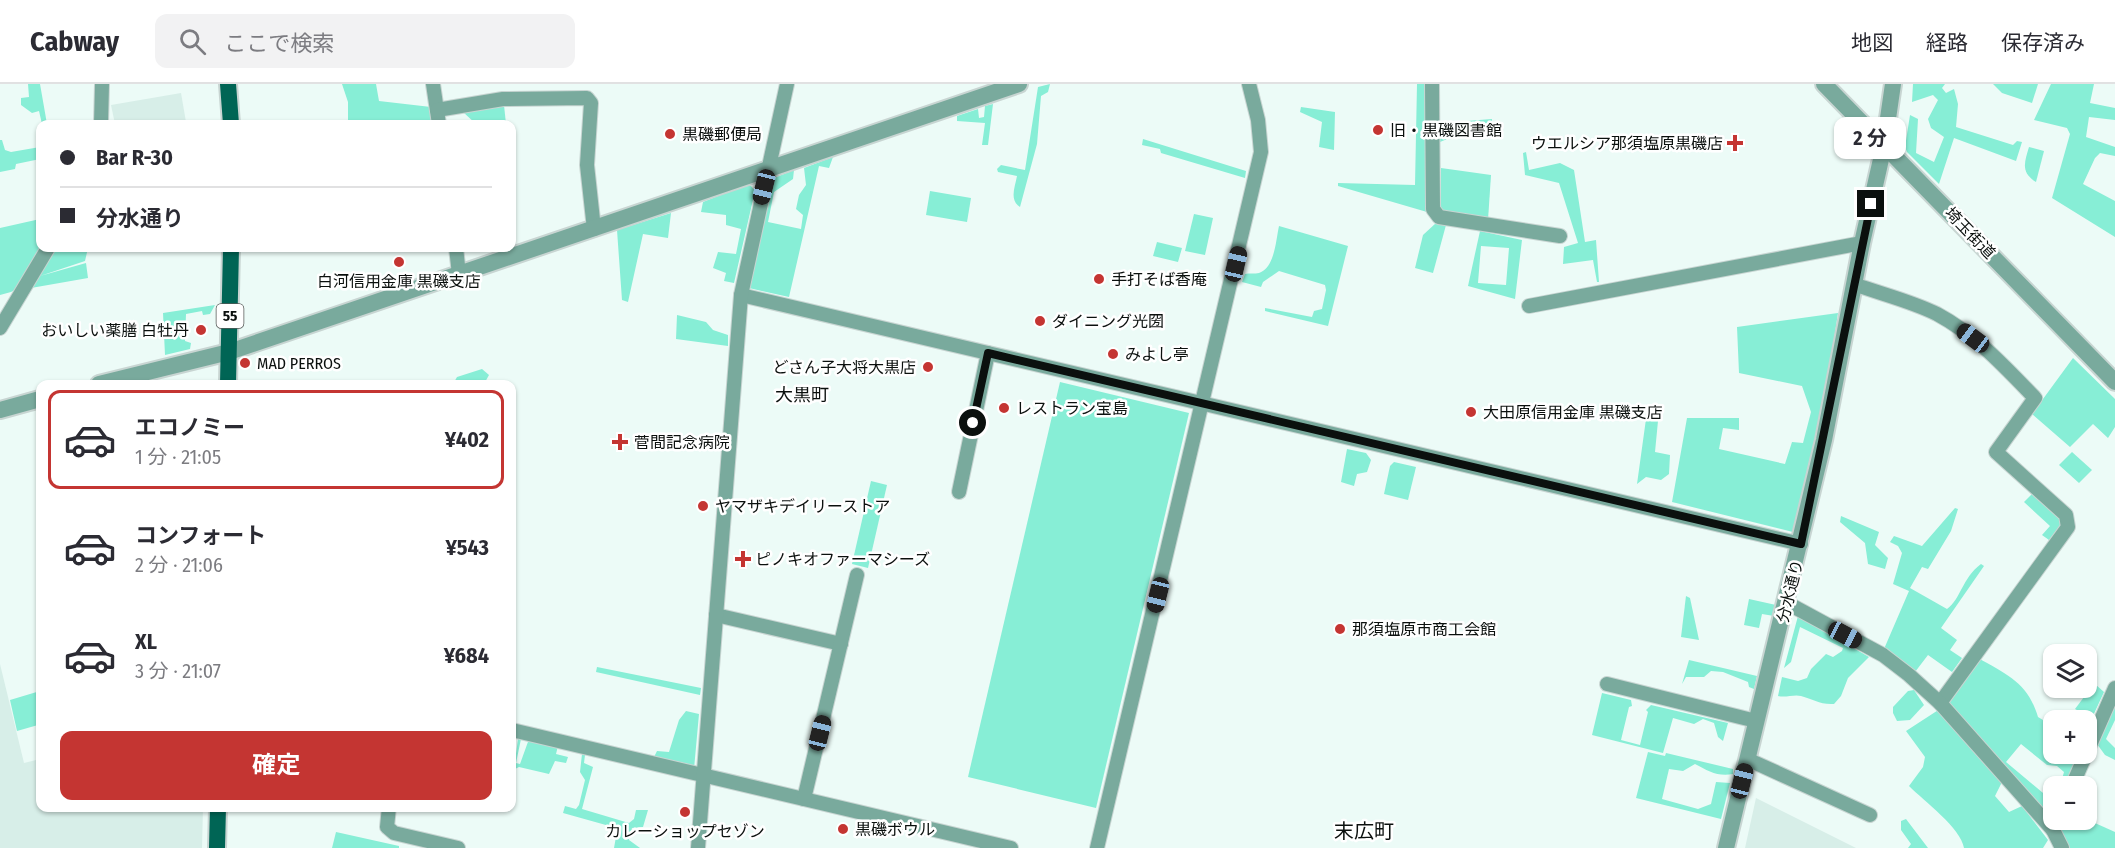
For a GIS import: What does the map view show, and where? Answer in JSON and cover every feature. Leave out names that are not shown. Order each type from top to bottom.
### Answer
[{"type":"main road","points":[[228,84],[231,120]]},
{"type":"main road","name":"55","points":[[228,380],[231,252]]},
{"type":"main road","points":[[217,848],[218,812]]},
{"type":"street","points":[[101,120],[102,84]]},
{"type":"street","points":[[433,84],[438,120]]},
{"type":"street","points":[[698,848],[741,295],[788,84]]},
{"type":"street","points":[[115,380],[229,352],[1019,84]]},
{"type":"street","points":[[1097,848],[1262,152],[1258,120],[1249,84]]},
{"type":"street","points":[[1432,84],[1433,209],[1439,217],[1560,236]]},
{"type":"street","name":"埼玉街道","points":[[1824,84],[2115,382]]},
{"type":"street","name":"分水通り","points":[[1726,848],[1801,544],[1884,146],[1893,84]]},
{"type":"street","points":[[437,110],[503,99],[587,98],[591,103],[587,165],[594,229]]},
{"type":"street","points":[[1529,306],[1862,243]]},
{"type":"street","points":[[0,328],[46,252]]},
{"type":"street","points":[[456,252],[459,273]]},
{"type":"street","points":[[1854,284],[1935,314],[1961,329],[1985,348],[2035,398],[1996,452],[2066,515],[2068,527],[1940,704]]},
{"type":"street","points":[[741,295],[1801,544]]},
{"type":"street","points":[[958,492],[988,353]]},
{"type":"street","points":[[0,410],[36,400]]},
{"type":"street","points":[[804,799],[857,575]]},
{"type":"street","points":[[1787,603],[1883,656],[1940,704],[2043,811]]},
{"type":"street","points":[[716,615],[841,644]]},
{"type":"street","points":[[1606,684],[1756,721]]},
{"type":"street","points":[[2076,776],[2115,688]]},
{"type":"street","points":[[516,731],[1011,848]]},
{"type":"street","points":[[1748,759],[1870,815]]},
{"type":"street","points":[[388,812],[387,827],[393,833],[458,848]]},
{"type":"street","points":[[2057,830],[2062,848]]},
{"type":"shaded area","points":[[181,93],[186,120],[114,120],[111,105]]},
{"type":"shaded area","points":[[0,664],[24,763],[36,760],[36,812],[203,812],[202,848],[0,848]]},
{"type":"shaded area","points":[[1756,798],[1856,848],[1745,848]]},
{"type":"green space","points":[[28,84],[40,84],[46,120],[41,120],[39,111],[32,113],[21,105],[21,98],[29,97]]},
{"type":"green space","points":[[342,84],[376,84],[379,101],[431,107],[433,120],[348,120],[348,102]]},
{"type":"green space","points":[[1050,84],[1048,92],[1041,96],[1037,144],[1020,207],[1014,197],[1017,176],[998,172],[997,169],[1001,165],[1025,170],[1038,87]]},
{"type":"green space","points":[[1417,84],[1425,84],[1427,212],[1338,186],[1338,183],[1415,185]]},
{"type":"green space","points":[[1913,84],[1945,84],[1942,88],[1946,93],[1954,89],[1958,104],[1956,127],[2013,145],[2017,141],[2022,142],[2016,161],[1954,138],[1939,184],[1907,152],[1905,147],[1910,115],[1918,119],[1916,153],[1934,162],[1944,137],[1931,128],[1928,119],[1938,100],[1933,95],[1912,102]]},
{"type":"green space","points":[[1993,84],[2038,84],[2032,103],[2002,93]]},
{"type":"green space","points":[[2051,84],[2094,84],[2090,103],[2115,108],[2115,120],[2089,117],[2086,137],[2115,147],[2115,156],[2100,153],[2095,158],[2083,184],[2115,201],[2115,237],[2052,198],[2070,134],[2067,128],[2034,120]]},
{"type":"green space","points":[[993,104],[988,145],[982,145],[985,123],[957,121],[957,116],[978,109],[979,118],[984,117],[985,106]]},
{"type":"green space","points":[[504,105],[506,120],[472,120],[463,112]]},
{"type":"green space","points":[[1301,107],[1335,112],[1334,150],[1319,147],[1322,122],[1300,112]]},
{"type":"green space","points":[[1492,119],[1492,135],[1454,130],[1452,137],[1440,142],[1441,123]]},
{"type":"green space","points":[[1143,139],[1246,171],[1245,178],[1161,153],[1160,149],[1142,145]]},
{"type":"green space","points":[[0,140],[5,150],[11,152],[36,148],[36,160],[16,164],[15,169],[0,172]]},
{"type":"green space","points":[[2029,147],[2044,151],[2036,182],[2028,175],[2025,167]]},
{"type":"green space","points":[[1526,152],[1529,170],[1560,163],[1574,170],[1585,242],[1596,240],[1599,282],[1597,282],[1593,260],[1563,264],[1564,247],[1578,243],[1559,183],[1525,175],[1523,153]]},
{"type":"green space","points":[[833,157],[829,168],[819,166],[789,297],[749,288],[774,178],[794,170],[793,179],[774,192],[768,222],[801,229],[803,215],[796,209],[799,195],[806,185],[804,168]]},
{"type":"green space","points":[[1441,168],[1491,175],[1488,220],[1444,213],[1441,210]]},
{"type":"green space","points":[[746,185],[751,186],[755,191],[734,283],[724,281],[726,273],[713,268],[718,252],[736,254],[741,229],[726,225],[726,215],[701,212],[703,202]]},
{"type":"green space","points":[[930,191],[971,198],[967,222],[926,215]]},
{"type":"green space","points":[[671,213],[668,238],[643,234],[628,302],[622,300],[617,230]]},
{"type":"green space","points":[[1194,214],[1213,218],[1205,255],[1185,251]]},
{"type":"green space","points":[[36,220],[36,252],[87,252],[85,261],[40,276],[86,263],[88,278],[31,288],[39,276],[11,292],[0,295],[0,228]]},
{"type":"green space","points":[[1436,223],[1446,225],[1433,273],[1415,268],[1423,235]]},
{"type":"green space","points":[[1279,226],[1348,246],[1328,326],[1265,311],[1265,308],[1312,317],[1314,311],[1322,309],[1325,285],[1279,271],[1263,282],[1261,287],[1242,282],[1245,274],[1259,273],[1272,259]]},
{"type":"green space","points":[[1480,231],[1522,240],[1515,299],[1468,286]],"holes":[[[1481,246],[1509,248],[1506,285],[1478,283]]]},
{"type":"green space","points":[[1157,242],[1182,248],[1178,262],[1153,256]]},
{"type":"green space","points":[[215,305],[210,314],[203,315],[202,311],[186,314],[185,341],[191,343],[190,349],[165,355],[163,313]]},
{"type":"green space","points":[[1838,313],[1825,399],[1793,532],[1672,502],[1687,418],[1739,418],[1739,430],[1723,428],[1719,449],[1785,464],[1792,442],[1803,443],[1811,412],[1802,386],[1739,373],[1737,327]]},
{"type":"green space","points":[[677,315],[706,322],[713,330],[728,335],[728,346],[676,339]]},
{"type":"green space","points":[[2073,358],[2115,399],[2115,427],[2108,438],[2093,424],[2070,447],[2032,414]]},
{"type":"green space","points":[[482,369],[489,375],[486,380],[455,380],[457,377]]},
{"type":"green space","points":[[1060,382],[1189,413],[1096,808],[968,777]]},
{"type":"green space","points":[[1646,419],[1658,421],[1655,452],[1670,455],[1669,474],[1661,480],[1646,477],[1637,484]]},
{"type":"green space","points":[[1347,449],[1366,453],[1371,460],[1367,472],[1357,474],[1354,486],[1341,482]]},
{"type":"green space","points":[[2072,452],[2092,470],[2079,483],[2059,465]]},
{"type":"green space","points":[[1394,462],[1416,467],[1408,500],[1384,494],[1390,466]]},
{"type":"green space","points":[[871,481],[887,485],[868,568],[852,564]]},
{"type":"green space","points":[[2032,494],[2059,518],[2061,525],[2049,540],[2042,535],[2050,526],[2024,502]]},
{"type":"green space","points":[[1955,508],[1958,509],[1951,531],[1928,569],[1922,567],[1910,588],[1947,609],[1956,600],[1975,570],[1981,564],[1984,566],[1941,628],[1957,640],[1950,650],[1962,658],[1952,672],[1928,655],[1915,672],[1884,649],[1909,591],[1893,584],[1902,553],[1898,546],[1890,542],[1894,536],[1922,546]]},
{"type":"green space","points":[[1841,516],[1879,532],[1875,545],[1888,558],[1885,569],[1868,564],[1865,543],[1840,522]]},
{"type":"green space","points":[[1686,596],[1690,598],[1699,640],[1681,637]]},
{"type":"green space","points":[[1749,599],[1776,605],[1774,616],[1762,614],[1759,628],[1744,625]]},
{"type":"green space","points":[[1798,616],[1869,657],[1848,678],[1841,696],[1834,704],[1821,703],[1798,696],[1778,696],[1782,677],[1798,681],[1807,678],[1811,669],[1826,654],[1833,657],[1843,648],[1800,627],[1791,662],[1784,668]]},
{"type":"green space","points":[[1978,658],[2008,675],[2029,696],[2038,717],[2043,720],[2043,762],[2021,744],[2006,762],[2043,793],[2043,812],[2003,768],[2001,784],[1995,796],[2009,812],[2022,806],[2048,840],[2043,848],[1964,848],[1949,824],[1909,786],[1923,767],[1925,757],[1906,731],[1946,705]]},
{"type":"green space","points":[[1689,660],[1757,676],[1754,689],[1749,687],[1748,682],[1723,672],[1711,671],[1704,677],[1686,677],[1682,684]]},
{"type":"green space","points":[[597,667],[701,688],[700,695],[596,672]]},
{"type":"green space","points":[[2097,686],[2104,692],[2096,710],[2075,709],[2083,698],[2097,698]]},
{"type":"green space","points":[[1914,690],[1924,705],[1910,720],[1897,721],[1893,707],[1908,691]]},
{"type":"green space","points":[[36,692],[36,726],[17,731],[10,700]]},
{"type":"green space","points":[[1602,693],[1631,700],[1632,706],[1629,707],[1621,740],[1640,745],[1648,712],[1646,710],[1651,705],[1728,723],[1723,741],[1718,737],[1714,723],[1703,719],[1694,724],[1673,718],[1663,753],[1592,735]]},
{"type":"green space","points":[[2115,702],[2115,720],[2106,739],[2115,748],[2115,760],[2105,755],[2097,744]]},
{"type":"green space","points":[[686,711],[699,714],[694,769],[654,757],[657,751],[669,752],[679,720]]},
{"type":"green space","points":[[518,739],[521,739],[516,763]]},
{"type":"green space","points":[[529,739],[558,746],[556,754],[568,757],[566,763],[555,761],[549,774],[519,767],[516,768],[516,763],[520,764]]},
{"type":"green space","points":[[1648,752],[1665,756],[1666,753],[1733,769],[1733,774],[1723,775],[1695,764],[1683,771],[1669,769],[1662,799],[1698,809],[1711,804],[1716,782],[1730,783],[1721,819],[1636,798]]},
{"type":"green space","points":[[582,754],[585,755],[584,763],[593,767],[582,809],[629,823],[634,819],[636,810],[648,810],[643,827],[632,828],[629,840],[640,848],[614,848],[617,831],[613,827],[563,813],[565,806],[576,809],[579,805],[585,780],[580,772]]},
{"type":"green space","points":[[2074,764],[2069,776],[2063,776],[2064,772],[2057,766],[2047,765]]},
{"type":"green space","points":[[1906,819],[1928,848],[1908,848],[1911,844],[1901,830],[1901,821]]},
{"type":"green space","points":[[2097,824],[2115,832],[2115,848],[2068,848],[2060,833],[2061,830],[2097,830]]},
{"type":"green space","points":[[336,832],[399,846],[399,848],[332,848]]},
{"type":"place","name":"旧・黒磯図書館","points":[[1378,130]]},
{"type":"place","name":"黒磯郵便局","points":[[670,134]]},
{"type":"place","name":"ウエルシア那須塩原黒磯店","points":[[1735,143]]},
{"type":"place","name":"白河信用金庫 黒磯支店","points":[[399,262]]},
{"type":"place","name":"手打そば香庵","points":[[1099,279]]},
{"type":"place","name":"ダイニング光圀","points":[[1040,321]]},
{"type":"place","name":"おいしい薬膳 白牡丹","points":[[201,330]]},
{"type":"place","name":"みよし亭","points":[[1113,354]]},
{"type":"place","name":"MAD PERROS","points":[[245,363]]},
{"type":"place","name":"どさん子大将大黒店","points":[[928,367]]},
{"type":"place","name":"レストラン宝島","points":[[1004,408]]},
{"type":"place","name":"大田原信用金庫 黒磯支店","points":[[1471,412]]},
{"type":"place","name":"菅間記念病院","points":[[620,442]]},
{"type":"place","name":"ヤマザキデイリーストア","points":[[703,506]]},
{"type":"place","name":"ピノキオファーマシーズ","points":[[743,559]]},
{"type":"place","name":"那須塩原市商工会館","points":[[1340,629]]},
{"type":"place","name":"カレーショップセゾン","points":[[685,812]]},
{"type":"place","name":"黒磯ボウル","points":[[843,829]]},
{"type":"district","name":"大黒町","points":[[802,395]]},
{"type":"district","name":"末広町","points":[[1364,831]]},
{"type":"route","points":[[973,423],[988,353],[1801,544],[1871,204]]}]
